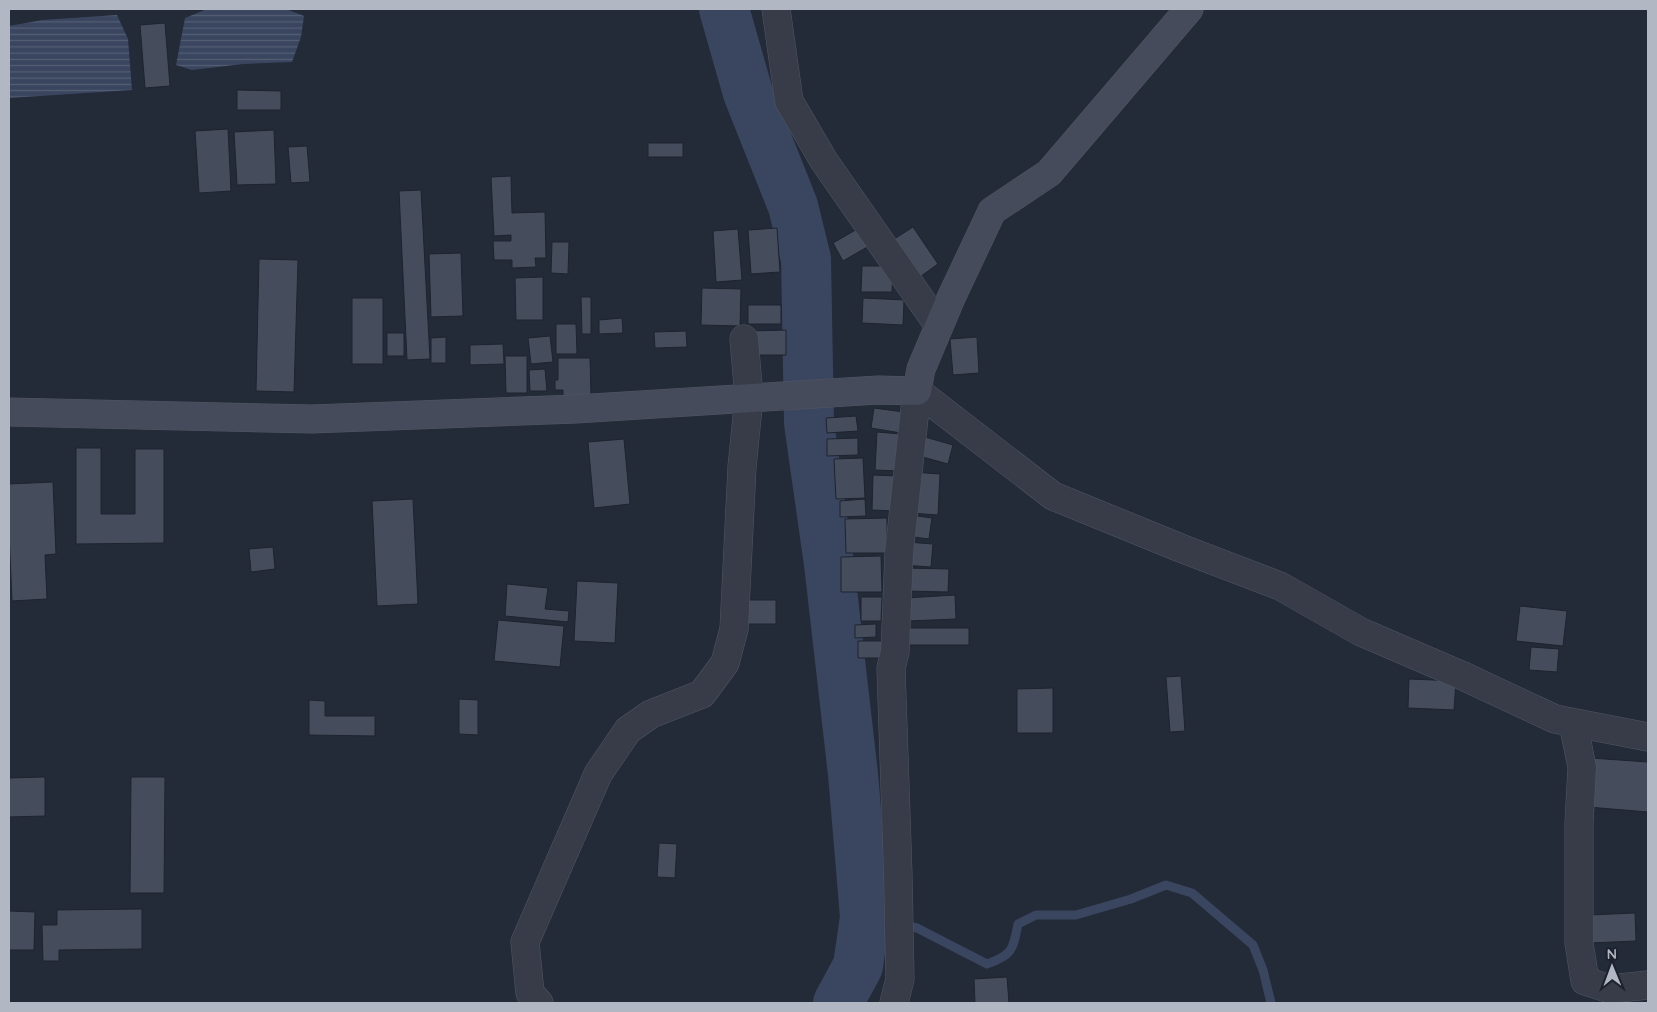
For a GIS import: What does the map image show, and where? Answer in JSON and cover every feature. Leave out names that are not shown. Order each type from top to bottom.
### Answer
[{"type":"street","points":[[776,9],[789,101],[824,160],[939,326]]},
{"type":"street","points":[[897,991],[898,875],[891,668],[895,652],[898,553],[921,369],[992,211],[1049,173],[1189,9]]},
{"type":"street","points":[[539,1003],[530,993],[525,942],[598,774],[628,730],[651,714],[702,694],[725,664],[734,630],[742,467],[749,397],[744,339]]},
{"type":"street","points":[[9,412],[312,419],[576,409],[878,390],[917,391],[1053,496],[1280,586],[1360,632],[1555,719],[1648,737]]},
{"type":"street","points":[[1574,723],[1582,767],[1579,823],[1579,944],[1585,981],[1610,989],[1648,986]]},
{"type":"water","points":[[207,9],[286,9],[304,16],[301,37],[292,62],[243,64],[192,70],[176,65],[185,18]]},
{"type":"water","points":[[117,15],[128,39],[132,90],[9,98],[9,26],[42,20]]},
{"type":"building","points":[[165,23],[170,86],[145,88],[140,25]]},
{"type":"building","points":[[237,90],[281,91],[281,110],[237,110]]},
{"type":"building","points":[[228,129],[231,191],[199,193],[195,131]]},
{"type":"building","points":[[274,130],[276,184],[237,185],[234,132]]},
{"type":"building","points":[[648,143],[683,143],[683,157],[648,157]]},
{"type":"building","points":[[307,146],[310,182],[291,183],[288,147]]},
{"type":"building","points":[[511,176],[512,213],[545,212],[546,258],[535,258],[536,267],[512,268],[512,260],[494,260],[493,241],[511,241],[511,235],[494,236],[491,177]]},
{"type":"building","points":[[421,190],[430,359],[407,360],[399,191]]},
{"type":"building","points":[[913,227],[938,264],[917,279],[891,241]]},
{"type":"building","points":[[777,228],[780,272],[751,274],[748,230]]},
{"type":"building","points":[[859,228],[869,246],[843,261],[833,243]]},
{"type":"building","points":[[738,229],[742,280],[716,282],[713,231]]},
{"type":"building","points":[[552,242],[569,242],[568,274],[551,273]]},
{"type":"building","points":[[461,253],[463,316],[431,317],[429,254]]},
{"type":"building","points":[[259,259],[298,260],[294,392],[256,391]]},
{"type":"building","points":[[862,266],[893,266],[892,292],[861,292]]},
{"type":"building","points":[[543,277],[543,320],[516,320],[515,278]]},
{"type":"building","points":[[702,288],[741,289],[740,326],[701,325]]},
{"type":"building","points":[[581,297],[591,297],[591,334],[582,334]]},
{"type":"building","points":[[352,298],[383,298],[383,364],[352,364]]},
{"type":"building","points":[[863,298],[904,300],[903,325],[862,323]]},
{"type":"building","points":[[748,305],[781,305],[781,324],[748,324]]},
{"type":"building","points":[[622,318],[623,333],[599,334],[599,320]]},
{"type":"building","points":[[556,324],[576,324],[577,354],[556,354]]},
{"type":"building","points":[[786,330],[786,355],[751,355],[751,331]]},
{"type":"building","points":[[686,331],[687,347],[655,348],[654,332]]},
{"type":"building","points":[[387,333],[404,333],[404,356],[387,356]]},
{"type":"building","points":[[550,336],[553,362],[531,364],[528,338]]},
{"type":"building","points":[[446,337],[446,363],[431,363],[431,338]]},
{"type":"building","points":[[977,337],[979,373],[953,375],[950,339]]},
{"type":"building","points":[[503,344],[504,364],[470,365],[470,345]]},
{"type":"building","points":[[505,356],[527,356],[527,393],[506,393]]},
{"type":"building","points":[[558,358],[590,358],[591,396],[563,397],[563,390],[555,390],[555,380],[558,380]]},
{"type":"building","points":[[545,369],[547,391],[530,391],[529,370]]},
{"type":"building","points":[[874,408],[904,412],[901,433],[871,428]]},
{"type":"building","points":[[856,416],[858,431],[827,433],[826,418]]},
{"type":"building","points":[[877,432],[901,434],[899,471],[875,470]]},
{"type":"building","points":[[918,435],[953,445],[948,464],[912,454]]},
{"type":"building","points":[[858,438],[858,455],[827,456],[827,439]]},
{"type":"building","points":[[624,439],[630,504],[594,508],[588,442]]},
{"type":"building","points":[[76,448],[101,448],[101,514],[135,514],[135,449],[164,449],[164,543],[76,544]]},
{"type":"building","points":[[863,458],[865,498],[836,499],[834,459]]},
{"type":"building","points":[[912,472],[940,474],[938,515],[910,513]]},
{"type":"building","points":[[873,475],[897,476],[895,511],[872,510]]},
{"type":"building","points":[[53,482],[56,554],[45,555],[47,599],[12,601],[9,484]]},
{"type":"building","points":[[413,499],[418,604],[377,606],[372,501]]},
{"type":"building","points":[[865,499],[866,516],[840,517],[840,501]]},
{"type":"building","points":[[909,515],[932,518],[929,539],[906,536]]},
{"type":"building","points":[[887,518],[887,553],[846,553],[845,519]]},
{"type":"building","points":[[906,542],[933,544],[931,567],[903,565]]},
{"type":"building","points":[[273,547],[275,569],[251,572],[249,549]]},
{"type":"building","points":[[881,556],[882,592],[841,592],[841,557]]},
{"type":"building","points":[[906,568],[949,569],[948,592],[906,591]]},
{"type":"building","points":[[577,581],[618,583],[615,643],[574,641]]},
{"type":"building","points":[[507,584],[548,588],[545,609],[569,611],[568,622],[505,616]]},
{"type":"building","points":[[955,595],[956,619],[907,621],[906,598]]},
{"type":"building","points":[[861,597],[882,597],[881,621],[861,621]]},
{"type":"building","points":[[747,600],[776,600],[776,624],[747,624]]},
{"type":"building","points":[[1520,606],[1567,611],[1563,646],[1516,641]]},
{"type":"building","points":[[498,620],[564,626],[560,667],[494,661]]},
{"type":"building","points":[[876,624],[876,637],[855,638],[855,625]]},
{"type":"building","points":[[909,628],[969,628],[969,645],[909,645]]},
{"type":"building","points":[[858,641],[884,641],[883,658],[858,658]]},
{"type":"building","points":[[1531,647],[1559,649],[1557,672],[1529,670]]},
{"type":"building","points":[[1181,676],[1185,731],[1170,732],[1166,677]]},
{"type":"building","points":[[1409,679],[1456,681],[1454,710],[1408,708]]},
{"type":"building","points":[[1053,688],[1053,733],[1017,733],[1017,689]]},
{"type":"building","points":[[459,699],[478,700],[478,735],[459,734]]},
{"type":"building","points":[[309,700],[325,701],[325,716],[375,716],[375,736],[309,735]]},
{"type":"building","points":[[1591,758],[1648,762],[1648,812],[1588,807]]},
{"type":"building","points":[[45,777],[45,816],[9,817],[9,778]]},
{"type":"building","points":[[131,777],[165,777],[164,893],[130,893]]},
{"type":"building","points":[[659,843],[677,844],[675,878],[657,877]]},
{"type":"building","points":[[142,909],[142,949],[59,950],[59,961],[43,961],[42,925],[57,925],[57,910]]},
{"type":"building","points":[[9,911],[35,912],[34,950],[9,950]]},
{"type":"building","points":[[1635,913],[1636,941],[1590,943],[1589,915]]},
{"type":"building","points":[[1007,977],[1009,1003],[975,1003],[974,979]]},
{"type":"waterway","points":[[724,9],[748,93],[793,206],[806,259],[809,423],[829,564],[853,774],[865,917],[858,966],[838,1003]]},
{"type":"waterway","points":[[865,917],[917,928],[987,964],[1007,954],[1015,940],[1018,924],[1036,915],[1076,915],[1131,899],[1166,885],[1192,893],[1253,945],[1263,970],[1271,1003]]}]
